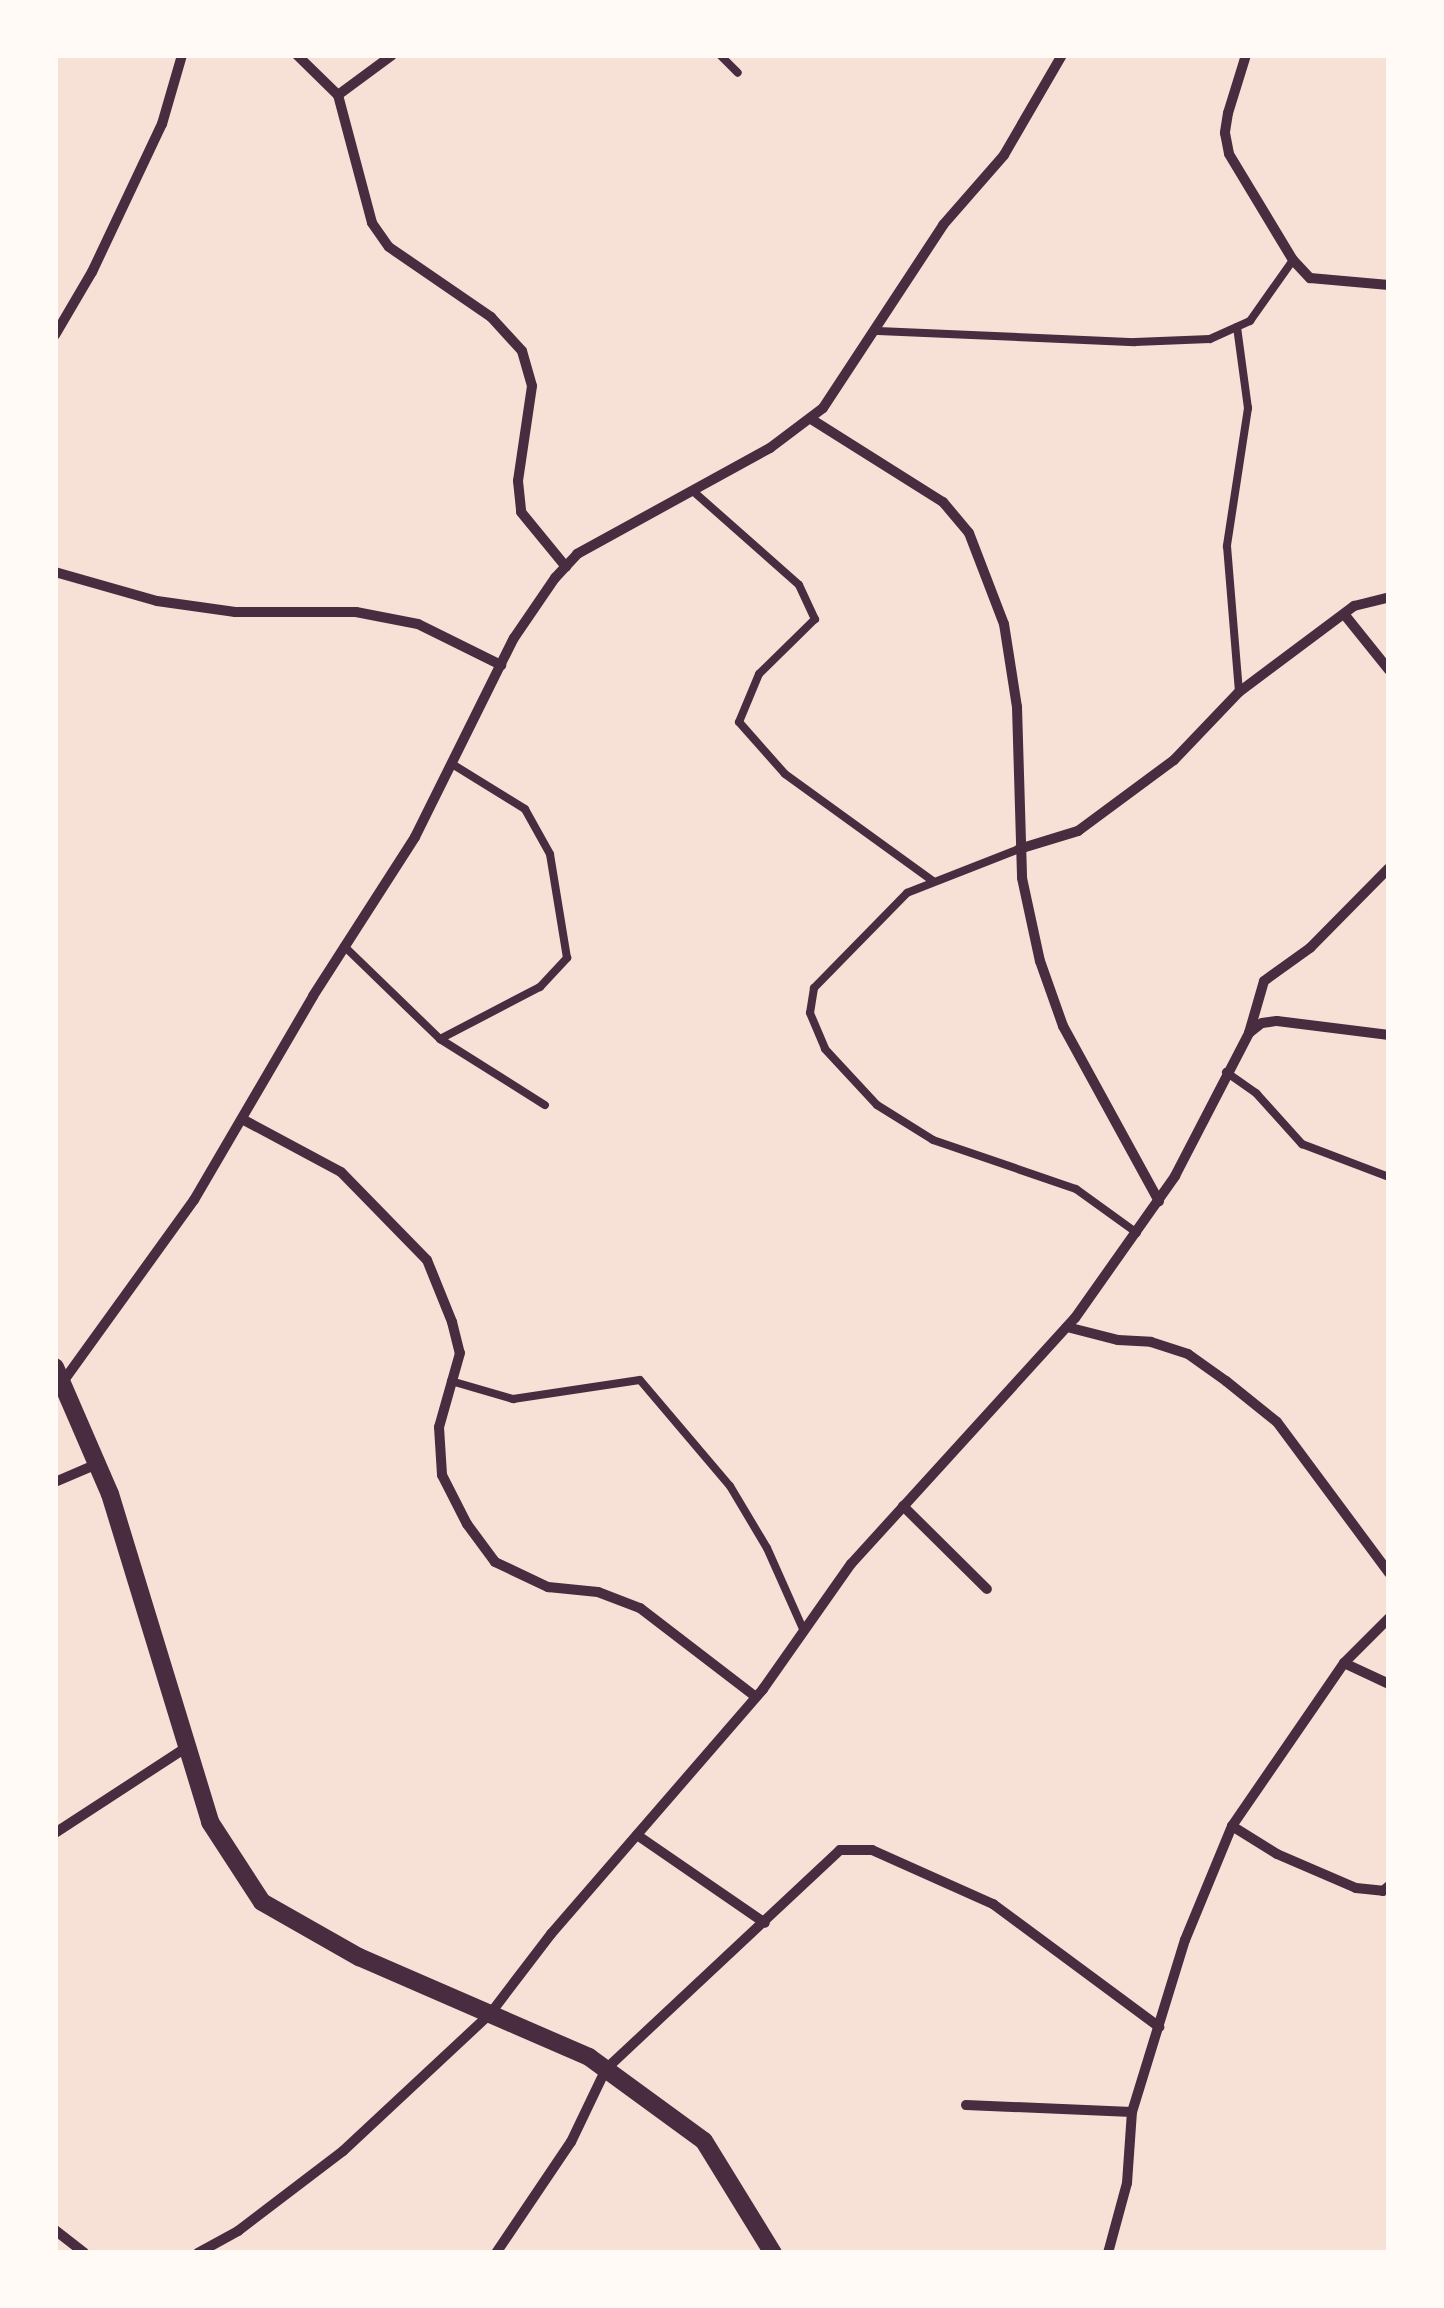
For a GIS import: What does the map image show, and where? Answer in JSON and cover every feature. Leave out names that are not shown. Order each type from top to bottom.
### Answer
[{"type":"street","points":[[55,335],[92,272],[162,124],[182,55]]},
{"type":"street","points":[[297,55],[338,95],[372,223],[389,246],[491,317],[522,351],[532,386],[518,481],[521,512],[566,567]]},
{"type":"street","points":[[338,95],[392,55]]},
{"type":"street","points":[[773,2253],[704,2141],[590,2057],[359,1957],[262,1902],[210,1822],[97,1464],[59,1375],[140,1280],[242,1119],[344,946],[416,837],[501,665],[566,567],[577,554],[694,492],[811,419],[878,331],[943,225],[1004,155],[1062,55]]},
{"type":"street","points":[[1246,55],[1225,133],[1230,154],[1293,260],[1310,278],[1389,285]]},
{"type":"street","points":[[811,419],[943,502],[969,533],[1007,641],[1019,743],[1020,849],[1027,911],[1063,1026],[1159,1200]]},
{"type":"street","points":[[55,572],[157,601],[234,612],[356,612],[418,624],[501,665]]},
{"type":"street","points":[[1020,849],[1078,831],[1174,760],[1240,692],[1354,606],[1389,596]]},
{"type":"street","points":[[1344,614],[1389,670]]},
{"type":"street","points":[[198,2253],[238,2231],[343,2151],[490,2014],[551,1934],[756,1696],[851,1564],[1066,1327],[1159,1200],[1249,1033],[1264,981],[1310,948],[1389,868]]},
{"type":"street","points":[[1249,1033],[1262,1023],[1278,1021],[1389,1035]]},
{"type":"street","points":[[242,1119],[342,1172],[426,1260],[452,1322],[460,1354],[440,1427],[442,1475],[467,1524],[496,1562],[548,1587],[598,1592],[640,1608],[756,1696]]},
{"type":"street","points":[[1066,1327],[1118,1340],[1151,1342],[1188,1354],[1226,1381],[1277,1422],[1389,1573]]},
{"type":"street","points":[[55,1482],[97,1464]]},
{"type":"street","points":[[903,1506],[987,1589]]},
{"type":"street","points":[[1108,2253],[1128,2184],[1132,2112],[1185,1940],[1232,1826],[1344,1664],[1389,1618]]},
{"type":"street","points":[[1344,1664],[1389,1684]]},
{"type":"street","points":[[55,1834],[187,1747]]},
{"type":"street","points":[[1232,1826],[1276,1854],[1356,1888],[1382,1890],[1389,1886]]},
{"type":"street","points":[[638,1835],[765,1923]]},
{"type":"street","points":[[496,2253],[571,2142],[606,2069],[840,1850],[872,1850],[993,1904],[1159,2028]]},
{"type":"street","points":[[966,2105],[1132,2112]]},
{"type":"street","points":[[55,2230],[84,2253]]},
{"type":"lane","points":[[720,55],[738,72]]},
{"type":"lane","points":[[878,331],[1135,342],[1210,339],[1250,321],[1293,260]]},
{"type":"lane","points":[[1237,327],[1248,408],[1227,546],[1240,692]]},
{"type":"lane","points":[[694,492],[799,585],[815,618],[758,674],[739,722],[785,774],[934,882]]},
{"type":"lane","points":[[440,1039],[540,987],[567,958],[550,854],[526,809],[452,764]]},
{"type":"lane","points":[[1020,849],[907,894],[814,988],[810,1013],[825,1049],[877,1105],[934,1140],[1076,1190],[1137,1233]]},
{"type":"lane","points":[[344,946],[440,1039],[545,1105]]},
{"type":"lane","points":[[1226,1072],[1256,1093],[1302,1144],[1389,1176]]},
{"type":"lane","points":[[451,1381],[514,1400],[640,1380],[730,1486],[767,1548],[804,1631]]}]
